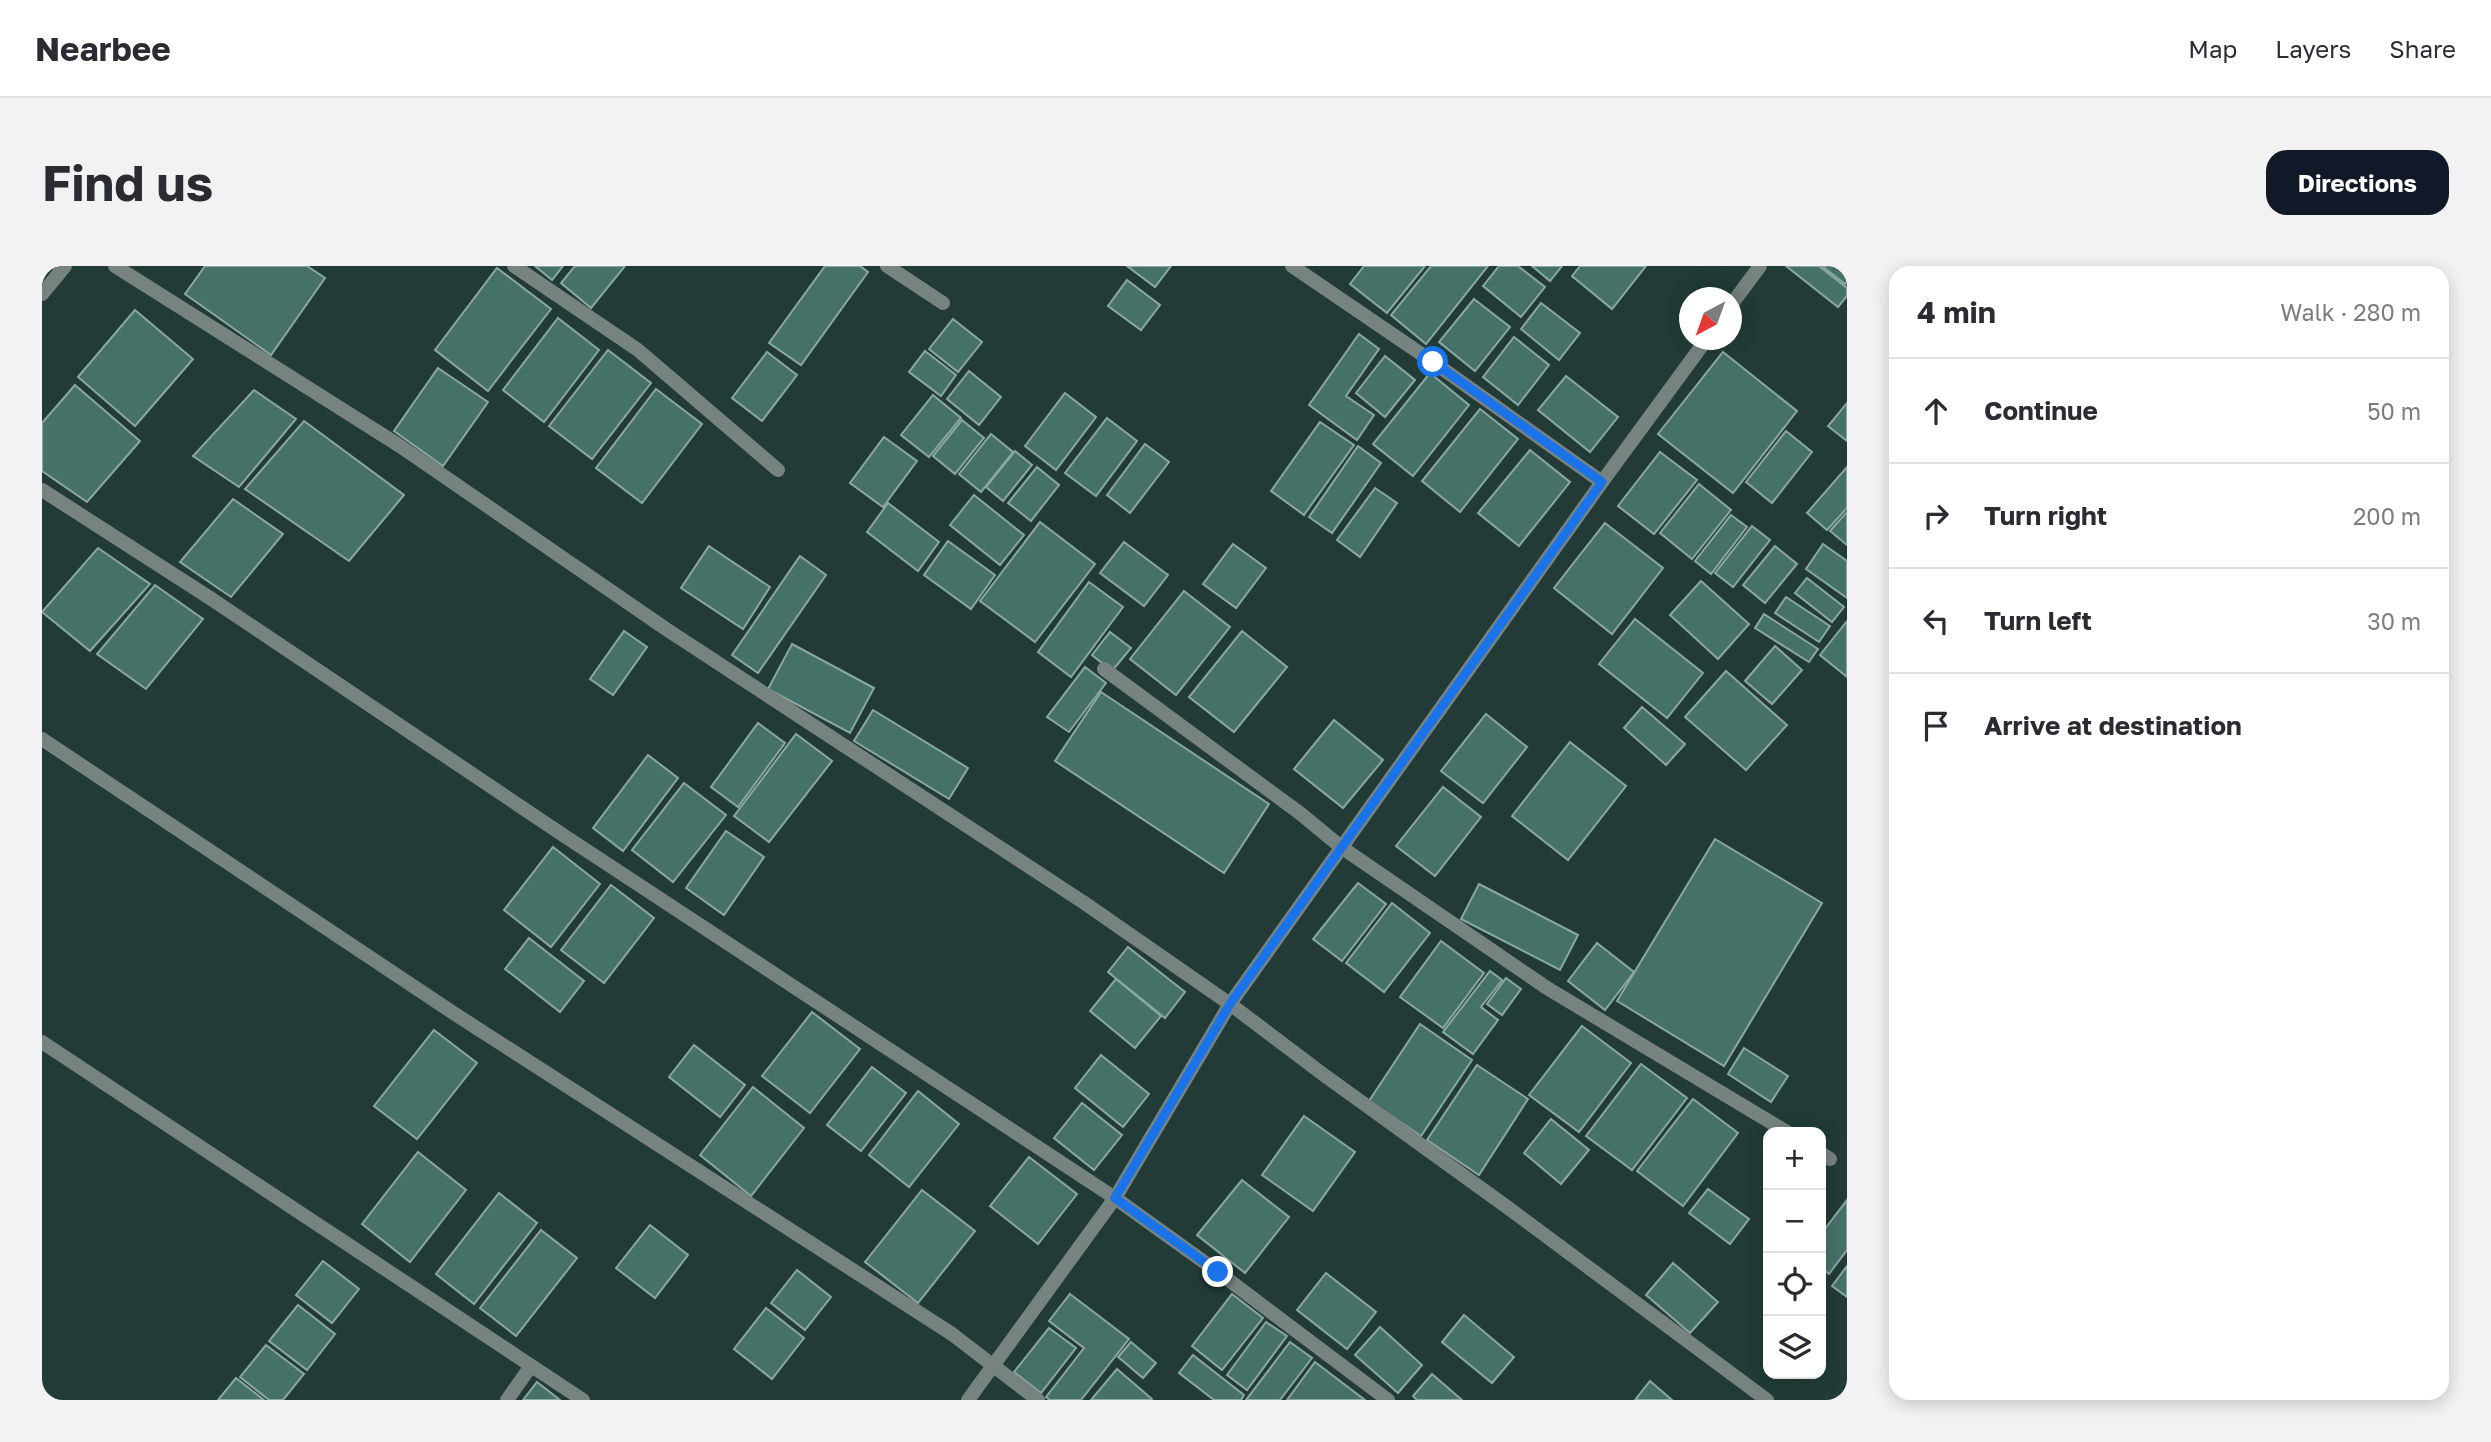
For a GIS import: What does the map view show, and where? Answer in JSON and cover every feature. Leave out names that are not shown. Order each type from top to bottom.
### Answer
[{"type":"street","points":[[42,294],[65,266]]},
{"type":"street","points":[[115,266],[400,446],[666,628],[1083,902],[1230,1004],[1324,1076],[1507,1207],[1767,1400]]},
{"type":"street","points":[[514,266],[638,350],[778,470]]},
{"type":"street","points":[[887,266],[943,303]]},
{"type":"street","points":[[1292,266],[1602,482]]},
{"type":"street","points":[[1310,279],[1319,266]]},
{"type":"street","points":[[1742,289],[1757,267]]},
{"type":"street","points":[[968,1400],[1115,1198],[1230,1004],[1699,350]]},
{"type":"street","points":[[42,490],[1115,1198],[1388,1400]]},
{"type":"street","points":[[1104,669],[1301,814],[1341,847],[1548,988],[1779,1127]]},
{"type":"street","points":[[42,739],[458,1016],[952,1334],[1038,1400]]},
{"type":"street","points":[[42,1042],[583,1400]]},
{"type":"street","points":[[507,1400],[531,1366]]},
{"type":"building","points":[[205,266],[307,266],[325,278],[271,355],[185,294]]},
{"type":"building","points":[[535,266],[563,266],[552,280]]},
{"type":"building","points":[[575,266],[625,266],[591,308],[561,283]]},
{"type":"building","points":[[825,266],[860,266],[868,272],[801,365],[769,343]]},
{"type":"building","points":[[1127,266],[1171,266],[1155,287]]},
{"type":"building","points":[[1364,266],[1425,266],[1387,313],[1350,284]]},
{"type":"building","points":[[1431,266],[1488,266],[1426,344],[1391,315]]},
{"type":"building","points":[[1499,266],[1518,266],[1545,287],[1521,317],[1483,286]]},
{"type":"building","points":[[1532,266],[1562,266],[1550,281]]},
{"type":"building","points":[[1580,266],[1646,266],[1612,309],[1572,276]]},
{"type":"building","points":[[1786,266],[1819,266],[1847,288],[1847,296],[1838,307]]},
{"type":"building","points":[[1822,266],[1847,266],[1847,282],[1845,284]]},
{"type":"building","points":[[497,268],[551,309],[488,391],[435,350]]},
{"type":"building","points":[[1127,280],[1160,305],[1141,330],[1108,306]]},
{"type":"building","points":[[1474,299],[1510,327],[1475,371],[1439,342]]},
{"type":"building","points":[[1541,303],[1580,333],[1559,360],[1521,329]]},
{"type":"building","points":[[135,310],[193,359],[135,426],[78,377]]},
{"type":"building","points":[[558,318],[599,350],[544,422],[503,390]]},
{"type":"building","points":[[953,319],[982,342],[958,372],[929,349]]},
{"type":"building","points":[[1359,334],[1379,349],[1346,396],[1374,415],[1357,440],[1309,405]]},
{"type":"building","points":[[1514,337],[1549,365],[1518,405],[1483,377]]},
{"type":"building","points":[[608,350],[651,383],[592,459],[549,426]]},
{"type":"building","points":[[925,351],[956,375],[941,396],[909,372]]},
{"type":"building","points":[[767,352],[797,375],[762,421],[732,398]]},
{"type":"building","points":[[1723,352],[1797,411],[1733,493],[1658,434]]},
{"type":"building","points":[[1385,356],[1415,380],[1385,417],[1356,393]]},
{"type":"building","points":[[438,368],[488,402],[443,466],[394,431]]},
{"type":"building","points":[[969,371],[1001,397],[979,425],[947,399]]},
{"type":"building","points":[[1430,373],[1469,405],[1413,476],[1373,444]]},
{"type":"building","points":[[1566,376],[1618,417],[1590,452],[1538,410]]},
{"type":"building","points":[[75,385],[140,441],[87,502],[42,471],[42,423]]},
{"type":"building","points":[[656,389],[702,424],[642,503],[596,468]]},
{"type":"building","points":[[254,390],[296,419],[239,487],[193,456]]},
{"type":"building","points":[[1065,393],[1096,417],[1056,470],[1025,446]]},
{"type":"building","points":[[933,395],[961,418],[929,457],[901,435]]},
{"type":"building","points":[[1847,403],[1847,441],[1828,426]]},
{"type":"building","points":[[1480,409],[1518,439],[1460,512],[1422,481]]},
{"type":"building","points":[[1107,418],[1137,441],[1096,496],[1065,473]]},
{"type":"building","points":[[962,420],[984,438],[955,474],[933,456]]},
{"type":"building","points":[[304,421],[404,495],[349,561],[245,489]]},
{"type":"building","points":[[1320,422],[1354,445],[1304,515],[1271,491]]},
{"type":"building","points":[[1786,431],[1812,452],[1772,503],[1746,482]]},
{"type":"building","points":[[991,434],[1013,452],[981,492],[959,474]]},
{"type":"building","points":[[884,437],[917,461],[883,507],[850,483]]},
{"type":"building","points":[[1145,444],[1169,462],[1130,513],[1107,495]]},
{"type":"building","points":[[1358,446],[1381,463],[1332,533],[1309,517]]},
{"type":"building","points":[[1530,450],[1570,482],[1519,546],[1478,513]]},
{"type":"building","points":[[1015,451],[1032,465],[1003,501],[986,487]]},
{"type":"building","points":[[1660,452],[1697,480],[1654,534],[1618,506]]},
{"type":"building","points":[[1037,467],[1059,485],[1031,521],[1008,503]]},
{"type":"building","points":[[1847,467],[1847,508],[1827,530],[1807,513]]},
{"type":"building","points":[[1699,484],[1731,510],[1692,559],[1660,533]]},
{"type":"building","points":[[1375,488],[1397,503],[1360,557],[1337,540]]},
{"type":"building","points":[[974,495],[1024,535],[1000,565],[950,525]]},
{"type":"building","points":[[233,499],[283,534],[231,597],[180,562]]},
{"type":"building","points":[[888,503],[939,542],[918,571],[867,532]]},
{"type":"building","points":[[1847,512],[1847,545],[1830,531]]},
{"type":"building","points":[[1731,515],[1747,527],[1711,574],[1695,561]]},
{"type":"building","points":[[1040,522],[1095,564],[1035,642],[980,601]]},
{"type":"building","points":[[1605,523],[1663,568],[1612,634],[1554,588]]},
{"type":"building","points":[[1752,526],[1770,540],[1733,587],[1715,573]]},
{"type":"building","points":[[948,541],[995,575],[971,609],[924,575]]},
{"type":"building","points":[[1124,542],[1168,575],[1144,606],[1100,573]]},
{"type":"building","points":[[1233,544],[1266,568],[1236,608],[1203,584]]},
{"type":"building","points":[[1823,544],[1847,561],[1847,598],[1806,569]]},
{"type":"building","points":[[709,546],[770,587],[743,629],[681,588]]},
{"type":"building","points":[[1775,546],[1797,564],[1765,603],[1743,585]]},
{"type":"building","points":[[98,548],[150,584],[90,651],[42,612]]},
{"type":"building","points":[[800,556],[826,575],[758,673],[732,655]]},
{"type":"building","points":[[1807,578],[1844,607],[1832,622],[1795,593]]},
{"type":"building","points":[[1701,581],[1749,624],[1718,659],[1670,615]]},
{"type":"building","points":[[1089,582],[1123,607],[1071,677],[1038,652]]},
{"type":"building","points":[[155,585],[203,619],[146,689],[97,654]]},
{"type":"building","points":[[1184,591],[1230,627],[1176,695],[1130,659]]},
{"type":"building","points":[[1786,597],[1830,626],[1819,642],[1775,613]]},
{"type":"building","points":[[1764,614],[1818,649],[1809,662],[1755,628]]},
{"type":"building","points":[[1635,619],[1703,673],[1667,718],[1599,664]]},
{"type":"building","points":[[1847,621],[1847,677],[1820,655]]},
{"type":"building","points":[[624,631],[647,647],[613,695],[590,679]]},
{"type":"building","points":[[1242,631],[1287,667],[1234,732],[1189,697]]},
{"type":"building","points":[[1110,632],[1131,648],[1112,671],[1092,655]]},
{"type":"building","points":[[792,644],[874,688],[850,733],[768,689]]},
{"type":"building","points":[[1775,646],[1802,670],[1772,704],[1745,681]]},
{"type":"building","points":[[1085,667],[1106,683],[1069,732],[1047,717]]},
{"type":"building","points":[[1726,671],[1787,725],[1746,770],[1685,717]]},
{"type":"building","points":[[1101,692],[1269,804],[1224,873],[1055,761]]},
{"type":"building","points":[[1642,707],[1685,744],[1666,765],[1624,728]]},
{"type":"building","points":[[873,710],[968,768],[949,799],[854,741]]},
{"type":"building","points":[[1486,714],[1527,747],[1483,803],[1441,771]]},
{"type":"building","points":[[1334,720],[1383,760],[1343,808],[1294,769]]},
{"type":"building","points":[[758,723],[785,743],[738,807],[711,787]]},
{"type":"building","points":[[796,734],[832,761],[769,842],[734,816]]},
{"type":"building","points":[[1570,742],[1626,786],[1568,860],[1512,816]]},
{"type":"building","points":[[648,755],[678,778],[623,851],[593,828]]},
{"type":"building","points":[[684,783],[726,815],[673,882],[632,850]]},
{"type":"building","points":[[1443,787],[1481,817],[1435,876],[1396,846]]},
{"type":"building","points":[[726,831],[764,857],[724,915],[686,888]]},
{"type":"building","points":[[1715,839],[1822,903],[1724,1066],[1617,1001]]},
{"type":"building","points":[[553,847],[600,884],[551,947],[504,910]]},
{"type":"building","points":[[1358,883],[1386,904],[1342,961],[1313,939]]},
{"type":"building","points":[[1479,884],[1578,935],[1560,970],[1461,919]]},
{"type":"building","points":[[611,885],[654,918],[604,983],[561,950]]},
{"type":"building","points":[[1392,903],[1430,933],[1384,992],[1346,963]]},
{"type":"building","points":[[529,938],[584,981],[560,1012],[505,969]]},
{"type":"building","points":[[1441,941],[1484,973],[1443,1028],[1400,997]]},
{"type":"building","points":[[1597,943],[1634,972],[1605,1010],[1568,981]]},
{"type":"building","points":[[1128,947],[1185,992],[1165,1018],[1108,972]]},
{"type":"building","points":[[1490,971],[1502,980],[1481,1007],[1498,1020],[1473,1054],[1443,1032]]},
{"type":"building","points":[[1506,978],[1521,989],[1502,1015],[1487,1004]]},
{"type":"building","points":[[1116,979],[1161,1016],[1135,1048],[1090,1011]]},
{"type":"building","points":[[812,1012],[860,1049],[810,1113],[762,1076]]},
{"type":"building","points":[[1420,1024],[1472,1060],[1421,1136],[1369,1101]]},
{"type":"building","points":[[1582,1026],[1631,1063],[1579,1132],[1529,1095]]},
{"type":"building","points":[[434,1030],[477,1063],[417,1139],[374,1106]]},
{"type":"building","points":[[694,1045],[745,1085],[720,1117],[669,1077]]},
{"type":"building","points":[[1744,1048],[1788,1076],[1771,1102],[1728,1074]]},
{"type":"building","points":[[1101,1055],[1149,1094],[1123,1127],[1075,1088]]},
{"type":"building","points":[[1641,1064],[1687,1098],[1632,1170],[1586,1136]]},
{"type":"building","points":[[1477,1065],[1528,1099],[1479,1175],[1427,1140]]},
{"type":"building","points":[[872,1067],[906,1093],[861,1151],[827,1125]]},
{"type":"building","points":[[753,1087],[804,1128],[751,1196],[700,1155]]},
{"type":"building","points":[[918,1091],[959,1124],[909,1187],[869,1155]]},
{"type":"building","points":[[1693,1099],[1738,1133],[1683,1206],[1637,1171]]},
{"type":"building","points":[[1082,1103],[1122,1135],[1094,1170],[1054,1138]]},
{"type":"building","points":[[1304,1116],[1355,1152],[1313,1211],[1262,1175]]},
{"type":"building","points":[[1551,1119],[1589,1150],[1561,1184],[1524,1153]]},
{"type":"building","points":[[418,1152],[466,1190],[410,1262],[362,1224]]},
{"type":"building","points":[[1029,1157],[1077,1194],[1038,1244],[990,1206]]},
{"type":"building","points":[[1242,1180],[1289,1217],[1245,1273],[1197,1235]]},
{"type":"building","points":[[1708,1189],[1749,1219],[1730,1244],[1689,1213]]},
{"type":"building","points":[[922,1190],[975,1231],[918,1303],[865,1262]]},
{"type":"building","points":[[499,1193],[537,1223],[474,1304],[436,1274]]},
{"type":"building","points":[[1847,1200],[1847,1250],[1829,1274],[1826,1271],[1826,1227]]},
{"type":"building","points":[[650,1225],[688,1255],[655,1298],[616,1268]]},
{"type":"building","points":[[541,1230],[577,1258],[516,1336],[480,1308]]},
{"type":"building","points":[[323,1261],[359,1289],[332,1323],[296,1295]]},
{"type":"building","points":[[1673,1263],[1718,1302],[1690,1333],[1646,1295]]},
{"type":"building","points":[[1847,1266],[1847,1297],[1832,1286]]},
{"type":"building","points":[[797,1270],[831,1297],[805,1330],[771,1303]]},
{"type":"building","points":[[1326,1273],[1376,1312],[1347,1349],[1297,1310]]},
{"type":"building","points":[[1070,1294],[1129,1339],[1081,1400],[1050,1400],[1046,1397],[1084,1348],[1049,1321]]},
{"type":"building","points":[[1232,1294],[1263,1318],[1222,1370],[1192,1346]]},
{"type":"building","points":[[298,1305],[335,1334],[307,1370],[269,1341]]},
{"type":"building","points":[[766,1308],[804,1338],[772,1379],[734,1349]]},
{"type":"building","points":[[1464,1315],[1514,1357],[1492,1383],[1442,1342]]},
{"type":"building","points":[[1266,1322],[1287,1336],[1247,1390],[1227,1375]]},
{"type":"building","points":[[1380,1327],[1422,1365],[1398,1393],[1355,1355]]},
{"type":"building","points":[[1049,1328],[1076,1348],[1041,1393],[1014,1372]]},
{"type":"building","points":[[1131,1342],[1156,1363],[1143,1378],[1118,1357]]},
{"type":"building","points":[[1290,1342],[1312,1358],[1280,1400],[1246,1400]]},
{"type":"building","points":[[266,1345],[304,1374],[283,1400],[269,1400],[240,1377]]},
{"type":"building","points":[[1193,1355],[1244,1395],[1241,1400],[1214,1400],[1179,1373]]},
{"type":"building","points":[[1315,1362],[1365,1400],[1287,1400]]},
{"type":"building","points":[[1117,1369],[1152,1399],[1091,1400]]},
{"type":"building","points":[[1432,1374],[1462,1400],[1417,1400],[1413,1396]]},
{"type":"building","points":[[236,1378],[264,1400],[218,1400]]},
{"type":"building","points":[[1650,1381],[1672,1400],[1635,1400]]},
{"type":"building","points":[[537,1382],[560,1400],[523,1400]]},
{"type":"route","points":[[1218,1272],[1115,1198],[1230,1004],[1602,482],[1433,362]]}]
